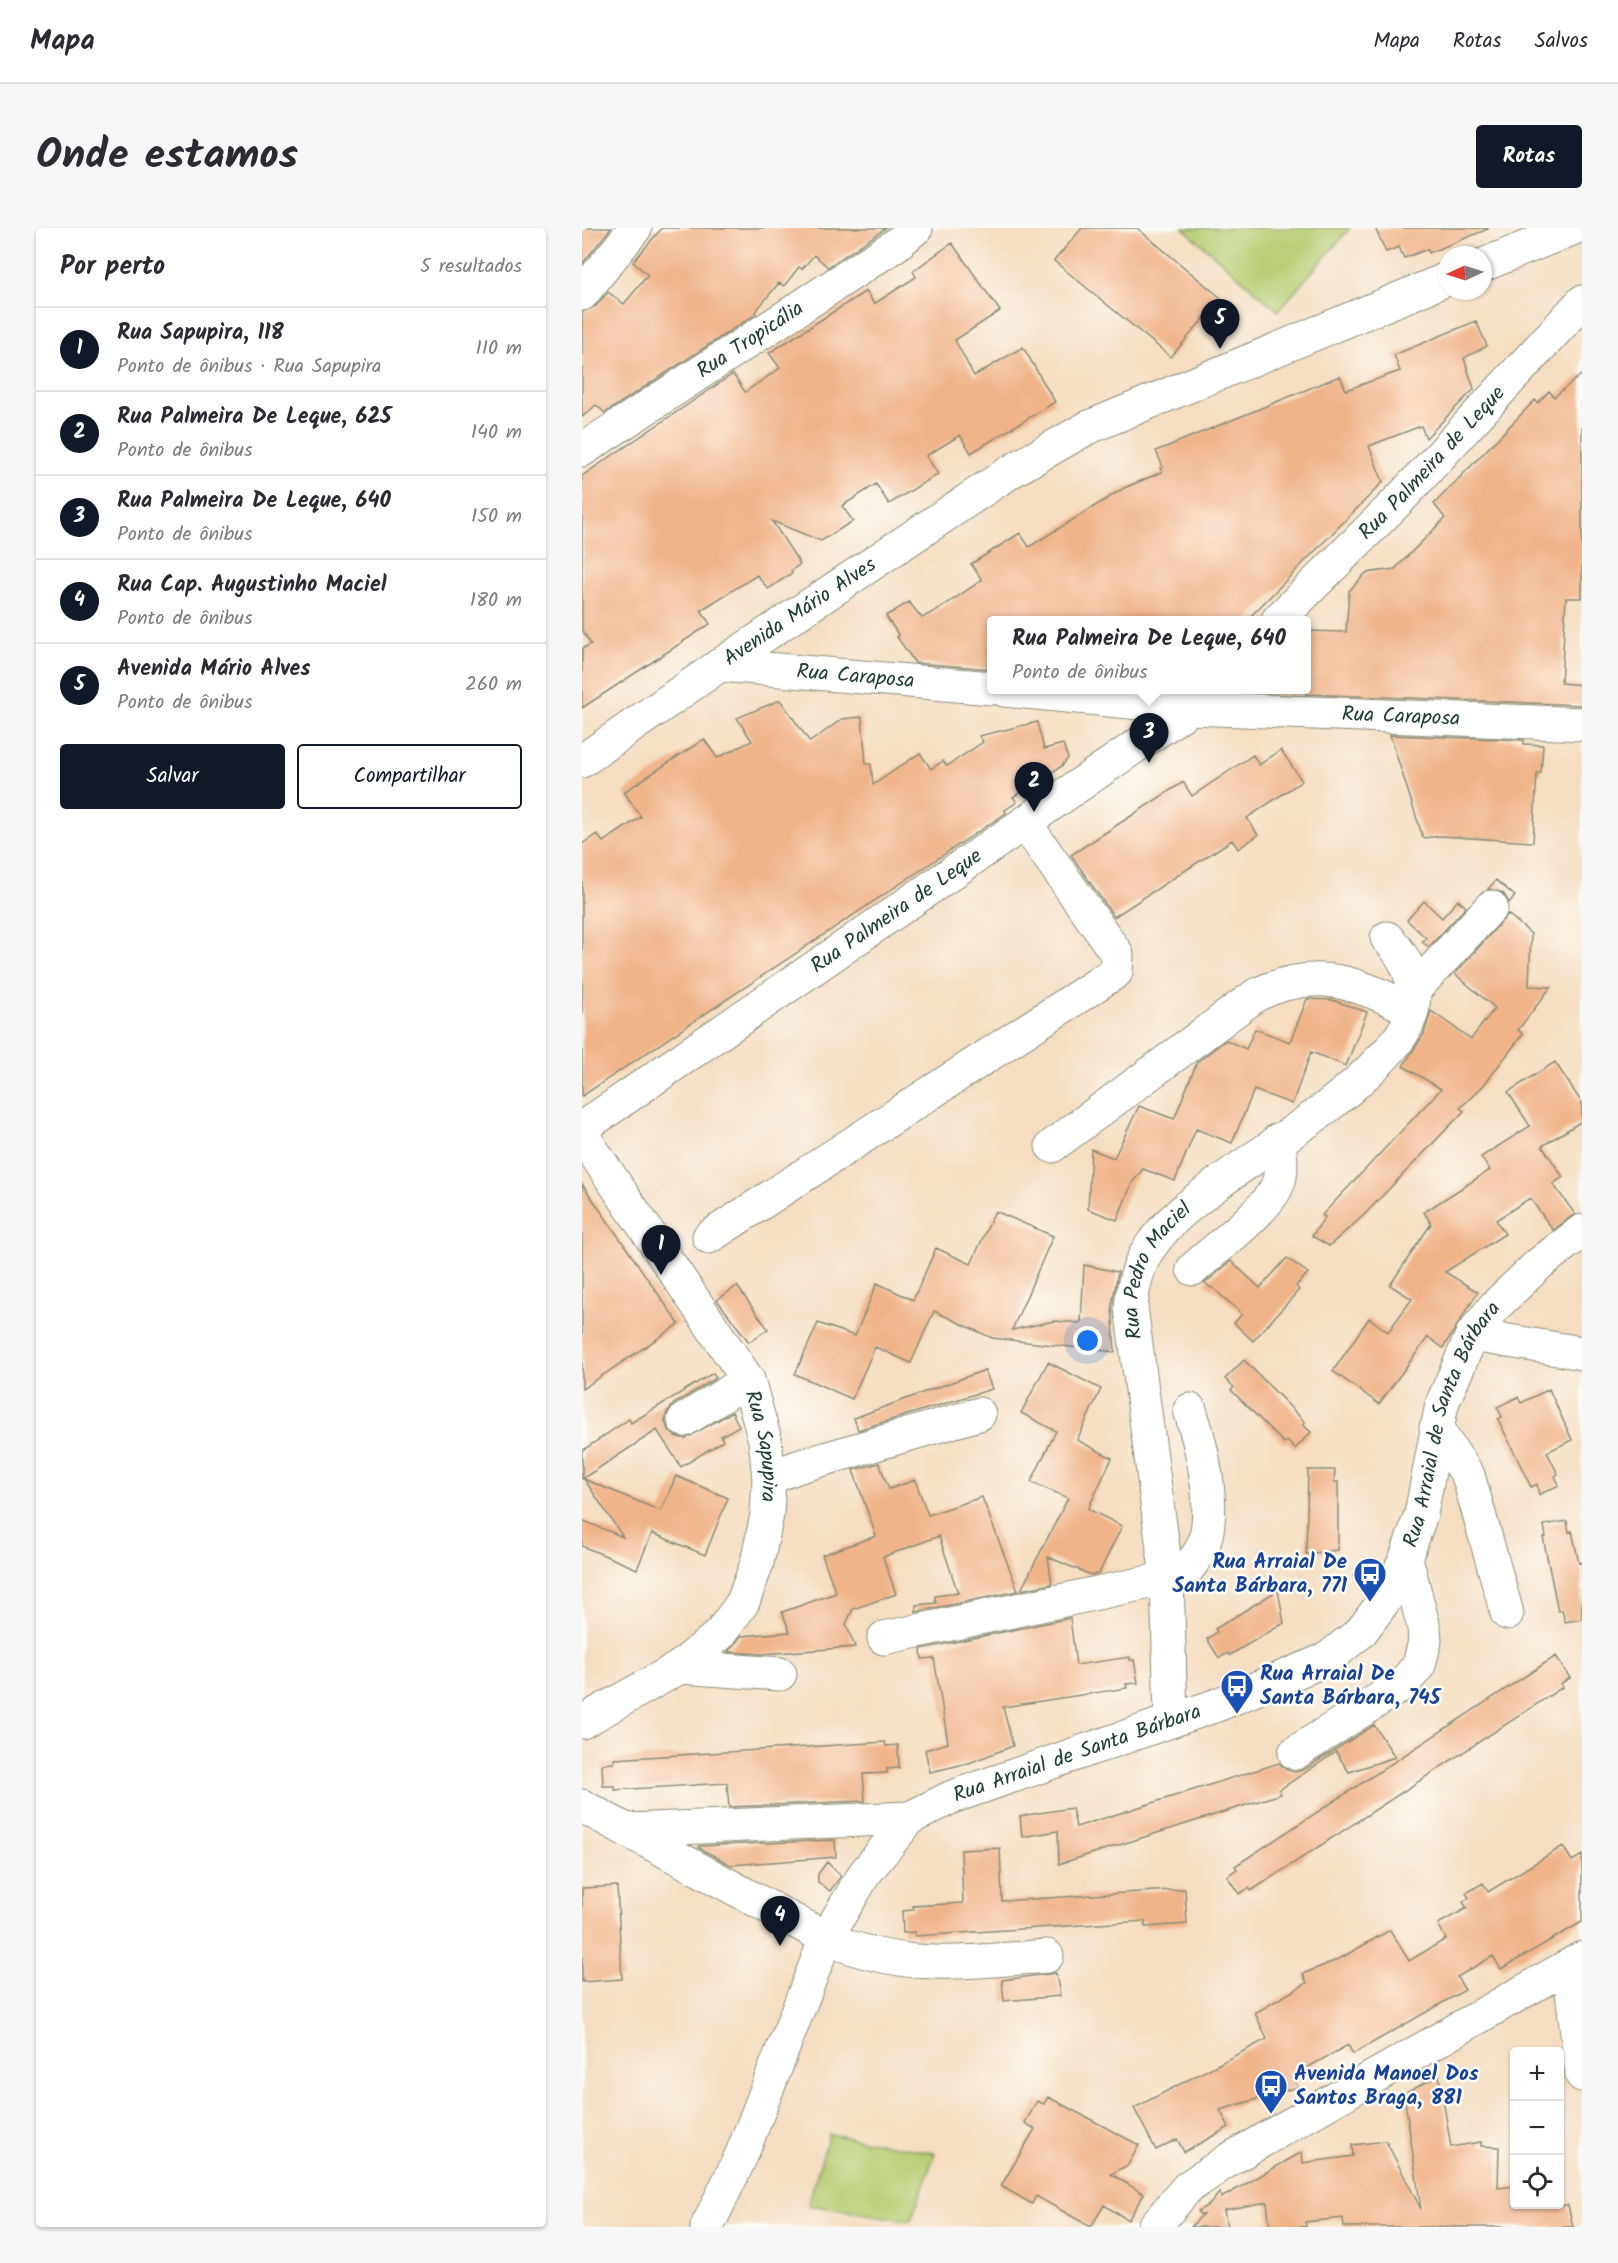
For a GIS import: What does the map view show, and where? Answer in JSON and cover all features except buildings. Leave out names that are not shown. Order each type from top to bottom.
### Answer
[{"type":"street","points":[[582,294],[635,228]]},
{"type":"street","name":"Rua Tropicália","points":[[582,450],[897,244],[916,228]]},
{"type":"street","points":[[1492,261],[1574,228]]},
{"type":"street","name":"Avenida Mário Alves","points":[[582,761],[720,665],[1010,472],[1087,428],[1438,283]]},
{"type":"street","name":"Rua Palmeira de Leque","points":[[1283,616],[1400,499],[1582,302]]},
{"type":"street","name":"Rua Caraposa","points":[[720,665],[987,688]]},
{"type":"street","name":"Rua Caraposa","points":[[1091,694],[1582,724]]},
{"type":"street","name":"Rua Palmeira de Leque","points":[[582,1128],[1025,823],[1200,699]]},
{"type":"street","points":[[709,1237],[1116,972],[1117,954],[1025,823]]},
{"type":"street","name":"Rua Pedro Maciel","points":[[1171,1719],[1167,1578],[1131,1307],[1133,1286],[1149,1248],[1169,1223],[1191,1203],[1334,1103],[1385,1055],[1407,1026],[1413,1000],[1491,907]]},
{"type":"street","points":[[1053,1146],[1256,995],[1278,984],[1307,978],[1335,979],[1413,1000],[1410,970],[1401,951],[1387,938]]},
{"type":"street","name":"Rua Sapupira","points":[[582,1135],[748,1380],[765,1440],[769,1478],[767,1515],[757,1563],[743,1602],[720,1634],[680,1666],[582,1722]]},
{"type":"street","points":[[1193,1269],[1262,1207],[1277,1186],[1282,1155],[1278,1140]]},
{"type":"street","name":"Rua Arraial de Santa Bárbara","points":[[707,2227],[745,2145],[826,1938],[865,1873],[910,1818],[952,1797],[1171,1719],[1217,1705],[1327,1659],[1360,1632],[1387,1598],[1406,1558],[1421,1514],[1436,1428],[1456,1367],[1472,1335],[1494,1307],[1539,1264],[1582,1231]]},
{"type":"street","points":[[1472,1335],[1582,1353]]},
{"type":"street","points":[[684,1420],[748,1380]]},
{"type":"street","points":[[884,1638],[1183,1575],[1202,1547],[1208,1512],[1206,1472],[1190,1410]]},
{"type":"street","points":[[769,1478],[798,1467],[979,1414]]},
{"type":"street","points":[[1436,1428],[1468,1475],[1507,1613]]},
{"type":"street","points":[[1294,1753],[1403,1684],[1419,1665],[1425,1641],[1424,1628],[1406,1558]]},
{"type":"street","points":[[680,1666],[780,1674]]},
{"type":"street","points":[[582,1806],[826,1938],[856,1951],[893,1960],[945,1963],[1047,1956]]},
{"type":"street","points":[[625,1830],[910,1818]]},
{"type":"street","points":[[1154,2227],[1188,2188],[1230,2159],[1575,1962],[1582,2075]]},
{"type":"green space","points":[[1183,228],[1350,228],[1278,311]]},
{"type":"green space","points":[[829,2134],[935,2153],[911,2221],[808,2205]]},
{"type":"place","name":"Avenida Mário Alves","points":[[1220,349]]},
{"type":"place","name":"Rua Palmeira De Leque, 640","points":[[1149,763]]},
{"type":"place","name":"Rua Palmeira De Leque, 625","points":[[1034,812]]},
{"type":"place","name":"Rua Sapupira, 118","points":[[661,1275]]},
{"type":"place","name":"Rua Arraial De Santa Bárbara, 771","points":[[1370,1603]]},
{"type":"place","name":"Rua Arraial De Santa Bárbara, 745","points":[[1237,1715]]},
{"type":"place","name":"Rua Cap. Augustinho Maciel","points":[[780,1946]]},
{"type":"place","name":"Avenida Manoel Dos Santos Braga, 881","points":[[1271,2115]]}]
